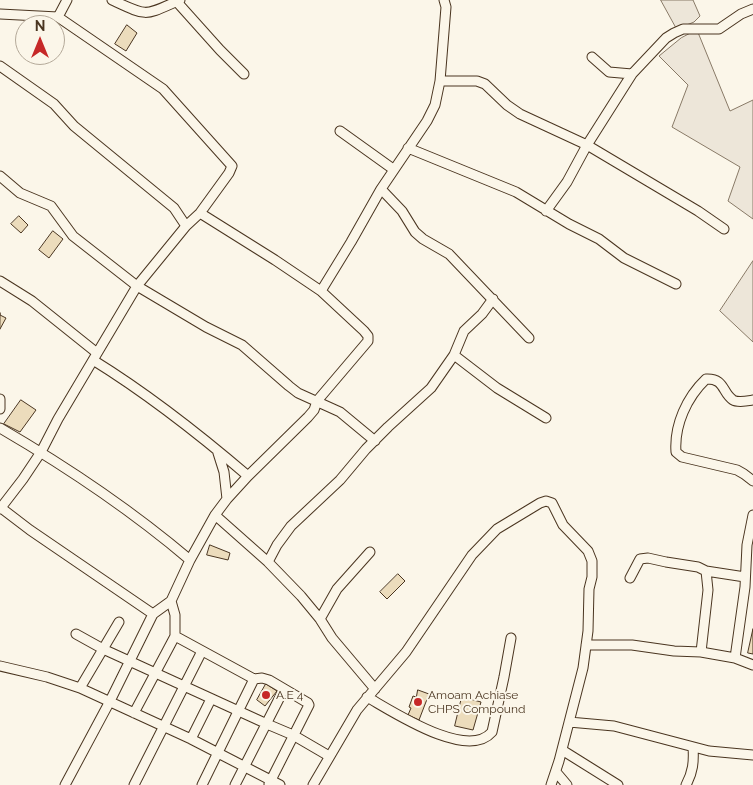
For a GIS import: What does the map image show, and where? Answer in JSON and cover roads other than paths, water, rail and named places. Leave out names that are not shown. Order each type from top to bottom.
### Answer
[{"type":"street","points":[[59,15],[66,0]]},
{"type":"street","points":[[112,0],[141,13],[149,14],[178,1],[244,74]]},
{"type":"street","points":[[321,291],[393,169],[427,122],[435,105],[440,81],[446,7],[444,0]]},
{"type":"street","points":[[546,211],[567,182],[632,74],[666,38],[674,32],[692,28],[719,29],[741,14],[753,9]]},
{"type":"street","points":[[0,14],[19,15]]},
{"type":"street","points":[[65,22],[163,89],[232,166],[200,213],[186,226],[137,286],[58,419],[41,452],[0,508],[153,614]]},
{"type":"street","points":[[592,57],[609,72],[632,74]]},
{"type":"street","points":[[0,66],[54,104],[74,126],[174,208],[186,226]]},
{"type":"street","points":[[440,81],[477,81],[485,84],[507,105],[520,114],[587,146],[698,211],[724,229]]},
{"type":"street","points":[[340,131],[393,169]]},
{"type":"street","points":[[408,148],[516,192],[546,211],[599,239],[624,258],[676,284]]},
{"type":"street","points":[[0,176],[20,193],[51,206],[74,236],[137,286],[206,327],[242,345],[288,386],[298,393],[340,412],[375,441]]},
{"type":"street","points":[[381,189],[396,204],[419,235],[449,254],[529,338]]},
{"type":"street","points":[[65,785],[131,662],[153,614],[172,601],[190,560],[215,515],[248,476],[308,418],[314,410],[317,401],[365,346],[368,338],[364,331],[321,291],[200,213]]},
{"type":"street","points":[[0,281],[32,302],[95,357],[248,476]]},
{"type":"street","points":[[268,562],[276,545],[291,526],[340,480],[375,441],[431,388],[454,355],[464,331],[482,314],[493,299]]},
{"type":"street","points":[[454,355],[497,388],[546,418]]},
{"type":"street","points":[[753,400],[732,400],[720,383],[713,379],[706,379],[692,395],[684,409],[679,421],[676,445],[676,452],[682,457],[737,470],[753,481]]},
{"type":"street","points":[[0,399],[0,409]]},
{"type":"street","points":[[0,428],[41,452],[147,524],[190,560]]},
{"type":"street","points":[[217,450],[224,472],[227,499]]},
{"type":"street","points":[[313,785],[357,710],[414,642],[440,600],[472,555],[498,529],[546,501],[555,506],[563,525],[588,551],[591,557],[592,577],[589,589],[586,645],[578,692],[551,785]]},
{"type":"street","points":[[215,515],[268,562],[320,619],[332,638],[375,689]]},
{"type":"street","points":[[735,658],[745,587],[750,581],[747,545],[753,515]]},
{"type":"street","points":[[320,619],[337,589],[370,552]]},
{"type":"street","points":[[630,578],[637,563],[644,558],[698,567],[706,572],[749,578]]},
{"type":"street","points":[[701,652],[708,590],[706,572]]},
{"type":"street","points":[[134,713],[175,636],[175,615],[172,601]]},
{"type":"street","points":[[80,688],[119,622]]},
{"type":"street","points":[[76,634],[103,649],[293,735],[329,756]]},
{"type":"street","points":[[175,636],[254,679],[262,678],[269,680],[309,705],[269,783]]},
{"type":"street","points":[[367,697],[415,724],[449,738],[464,740],[484,738],[492,732],[511,638]]},
{"type":"street","points":[[586,645],[632,645],[674,651],[701,652],[735,658],[753,665]]},
{"type":"street","points":[[134,785],[186,687],[202,652]]},
{"type":"street","points":[[0,666],[80,688],[219,752],[246,766],[269,783],[280,785]]},
{"type":"street","points":[[202,785],[254,679]]},
{"type":"street","points":[[235,785],[284,689]]},
{"type":"street","points":[[191,739],[212,699]]},
{"type":"street","points":[[569,722],[614,726],[726,754],[753,755]]},
{"type":"street","points":[[686,785],[694,761],[693,747]]},
{"type":"street","points":[[562,750],[618,785]]},
{"type":"street","points":[[556,772],[567,785]]},
{"type":"place","name":"A.E 4","points":[[266,695]]},
{"type":"place","name":"Amoam Achiase CHPS Compound","points":[[418,702]]}]
